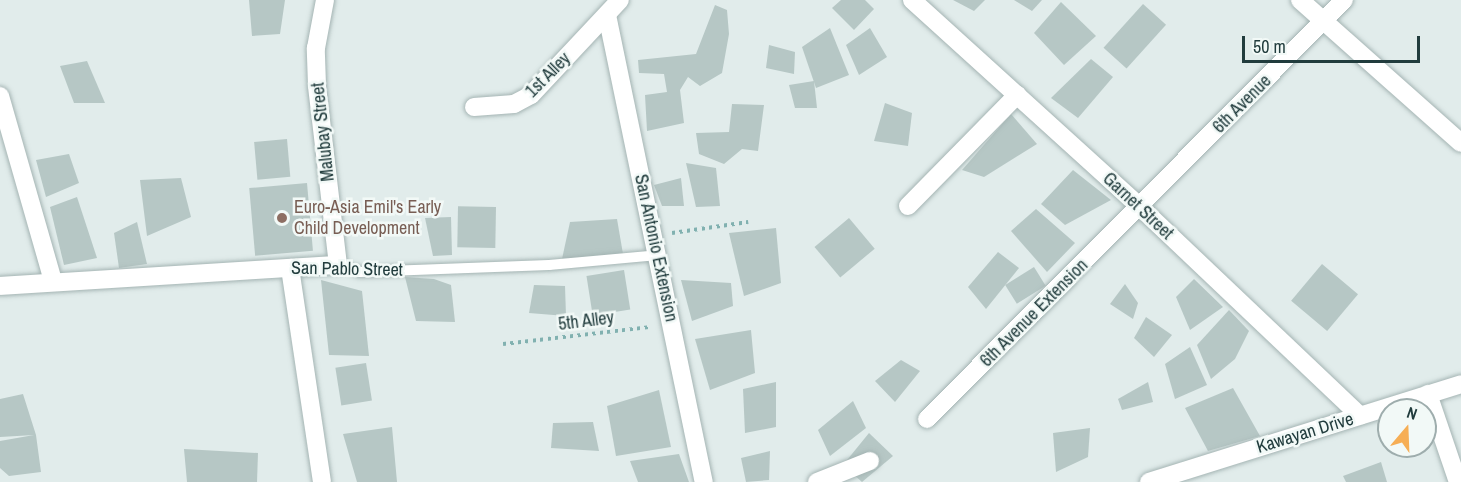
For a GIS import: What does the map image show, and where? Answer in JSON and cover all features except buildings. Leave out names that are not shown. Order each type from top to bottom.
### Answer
[{"type":"street","name":"Malubay Street","points":[[325,0],[316,48],[316,85],[338,265]]},
{"type":"street","name":"1st Alley","points":[[474,107],[514,104],[531,95],[620,0]]},
{"type":"street","name":"Garnet Street","points":[[912,0],[1140,207],[1360,416]]},
{"type":"street","points":[[1300,0],[1461,143]]},
{"type":"street","name":"6th Avenue","points":[[1140,207],[1344,0]]},
{"type":"street","name":"San Antonio Extension","points":[[607,15],[704,482]]},
{"type":"street","points":[[908,206],[1017,95]]},
{"type":"street","points":[[0,96],[53,281]]},
{"type":"street","name":"6th Avenue Extension","points":[[927,419],[1140,207]]},
{"type":"street","name":"San Pablo Street","points":[[0,286],[338,265]]},
{"type":"street","points":[[290,268],[322,482]]},
{"type":"street","name":"Kawayan Drive","points":[[1149,482],[1461,384]]},
{"type":"street","points":[[1428,394],[1458,482]]},
{"type":"street","points":[[817,482],[870,461]]},
{"type":"lane","name":"San Pablo Street","points":[[338,265],[351,271],[372,272],[549,266],[658,255]]},
{"type":"path","points":[[654,236],[748,222]]},
{"type":"path","name":"5th Alley","points":[[503,344],[672,324]]},
{"type":"place","name":"Euro-Asia Emil's Early Child Development","points":[[282,218]]}]
